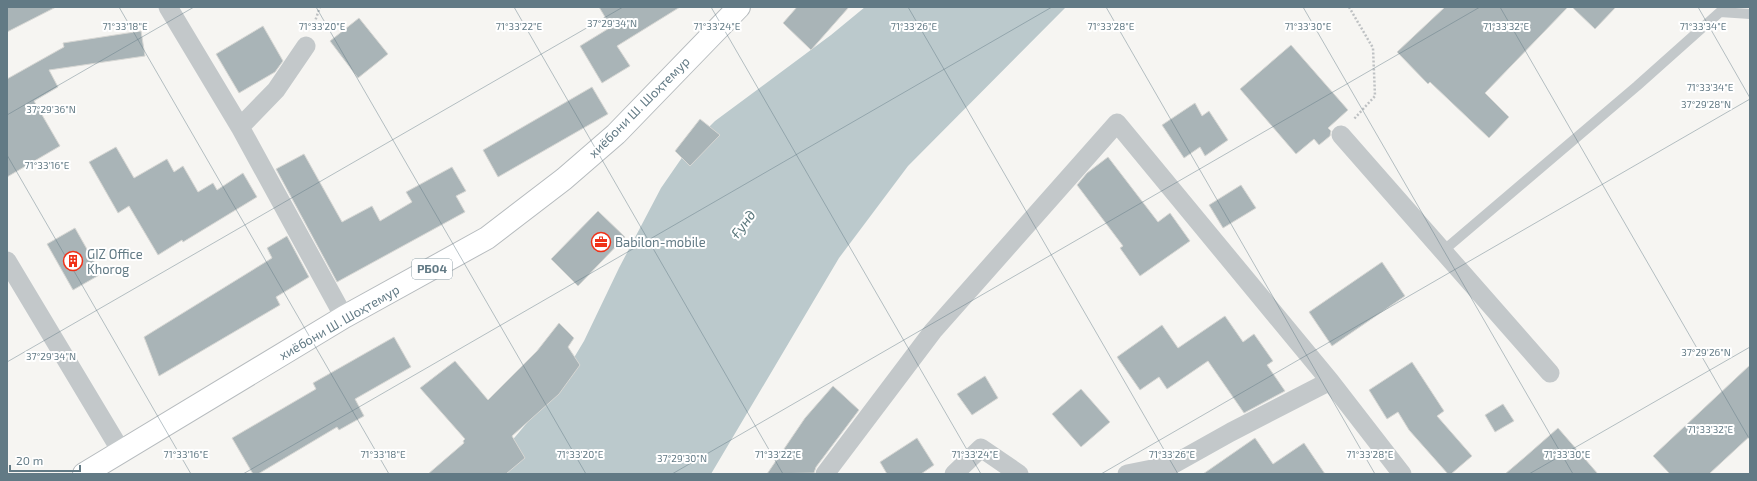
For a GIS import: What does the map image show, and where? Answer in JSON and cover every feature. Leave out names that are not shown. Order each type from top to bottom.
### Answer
[{"type":"main road","name":"хиёбони Ш. Шоҳтемур","points":[[84,474],[344,317],[487,238],[564,178],[616,134],[739,7]]},
{"type":"street","points":[[168,7],[240,127],[344,317]]},
{"type":"street","points":[[240,127],[276,90],[306,46]]},
{"type":"street","points":[[825,474],[933,332],[1117,123],[1330,381],[1402,474]]},
{"type":"street","points":[[1341,135],[1550,372]]},
{"type":"street","points":[[7,261],[121,451]]},
{"type":"street","points":[[1127,474],[1172,465],[1231,432],[1330,381]]},
{"type":"street","points":[[954,474],[981,448],[1019,474]]},
{"type":"lane","points":[[1443,251],[1637,86],[1720,12],[1750,14]]},
{"type":"path","points":[[1341,135],[1375,96],[1373,48],[1349,7]]},
{"type":"water","name":"Ғунд","points":[[865,7],[1066,7],[908,166],[839,258],[711,474],[485,474],[554,391],[584,341],[619,268],[661,188],[690,146],[715,121],[831,35]]},
{"type":"building","points":[[7,7],[56,7],[7,32]]},
{"type":"building","points":[[599,7],[680,7],[617,46],[630,66],[602,83],[580,46],[611,27]]},
{"type":"building","points":[[797,7],[849,7],[811,50],[783,23]]},
{"type":"building","points":[[1445,7],[1568,7],[1485,93],[1509,117],[1489,138],[1430,82],[1428,84],[1397,52]]},
{"type":"building","points":[[1572,7],[1616,7],[1595,29]]},
{"type":"building","points":[[359,18],[388,54],[358,78],[330,41]]},
{"type":"building","points":[[263,26],[283,61],[275,72],[239,93],[216,54]]},
{"type":"building","points":[[141,31],[145,56],[49,70],[58,87],[34,101],[60,146],[7,177],[7,79],[64,47],[63,43]]},
{"type":"building","points":[[1291,45],[1348,110],[1328,128],[1331,131],[1330,136],[1319,145],[1314,139],[1296,154],[1240,89]]},
{"type":"building","points":[[592,87],[608,114],[498,177],[483,150]]},
{"type":"building","points":[[1195,103],[1202,116],[1209,111],[1228,140],[1205,156],[1200,147],[1184,158],[1162,125]]},
{"type":"building","points":[[700,119],[720,135],[690,166],[675,151]]},
{"type":"building","points":[[116,147],[134,178],[167,159],[174,172],[183,166],[198,192],[213,183],[217,190],[243,173],[257,197],[183,242],[182,240],[158,255],[129,206],[118,213],[89,162]]},
{"type":"building","points":[[304,154],[342,222],[372,206],[380,221],[412,202],[406,192],[452,167],[466,191],[456,196],[465,212],[337,282],[276,169]]},
{"type":"building","points":[[1108,157],[1158,222],[1170,213],[1190,241],[1140,276],[1120,248],[1123,246],[1077,185],[1087,173]]},
{"type":"building","points":[[1241,185],[1256,208],[1223,228],[1209,205]]},
{"type":"building","points":[[598,211],[625,237],[578,286],[551,259]]},
{"type":"building","name":"GIZ Office Khorog","points":[[75,228],[101,274],[73,290],[47,244]]},
{"type":"building","points":[[287,236],[309,277],[276,297],[280,305],[159,376],[144,337],[272,258],[267,248]]},
{"type":"building","points":[[1382,262],[1405,296],[1332,346],[1309,312]]},
{"type":"building","points":[[1225,316],[1243,342],[1254,334],[1273,361],[1267,365],[1285,391],[1244,413],[1208,361],[1167,389],[1159,377],[1140,390],[1117,357],[1162,325],[1178,348]]},
{"type":"building","points":[[559,323],[574,338],[568,347],[580,365],[559,394],[512,436],[525,458],[506,474],[428,474],[464,443],[463,441],[465,439],[420,388],[455,361],[488,400],[537,351]]},
{"type":"building","points":[[394,337],[411,367],[355,399],[364,416],[339,430],[337,427],[258,474],[253,474],[232,438],[316,389],[313,383]]},
{"type":"building","points":[[1412,362],[1444,411],[1437,416],[1472,456],[1451,474],[1448,474],[1409,430],[1398,412],[1387,419],[1369,390]]},
{"type":"building","points":[[1750,365],[1750,436],[1709,474],[1670,474],[1653,456]]},
{"type":"building","points":[[985,376],[998,398],[972,415],[957,394]]},
{"type":"building","points":[[833,386],[859,410],[816,467],[814,473],[767,474],[805,418]]},
{"type":"building","points":[[1081,389],[1110,422],[1081,447],[1052,414]]},
{"type":"building","points":[[1503,404],[1514,421],[1495,432],[1485,415]]},
{"type":"building","points":[[1558,428],[1598,474],[1505,474],[1525,457]]},
{"type":"building","points":[[917,438],[934,465],[921,474],[887,474],[880,462]]},
{"type":"building","points":[[1255,438],[1273,464],[1304,443],[1325,474],[1203,474]]},
{"type":"place","name":"Babilon-mobile","points":[[601,242]]},
{"type":"place","name":"GIZ Office Khorog","points":[[73,261]]}]
